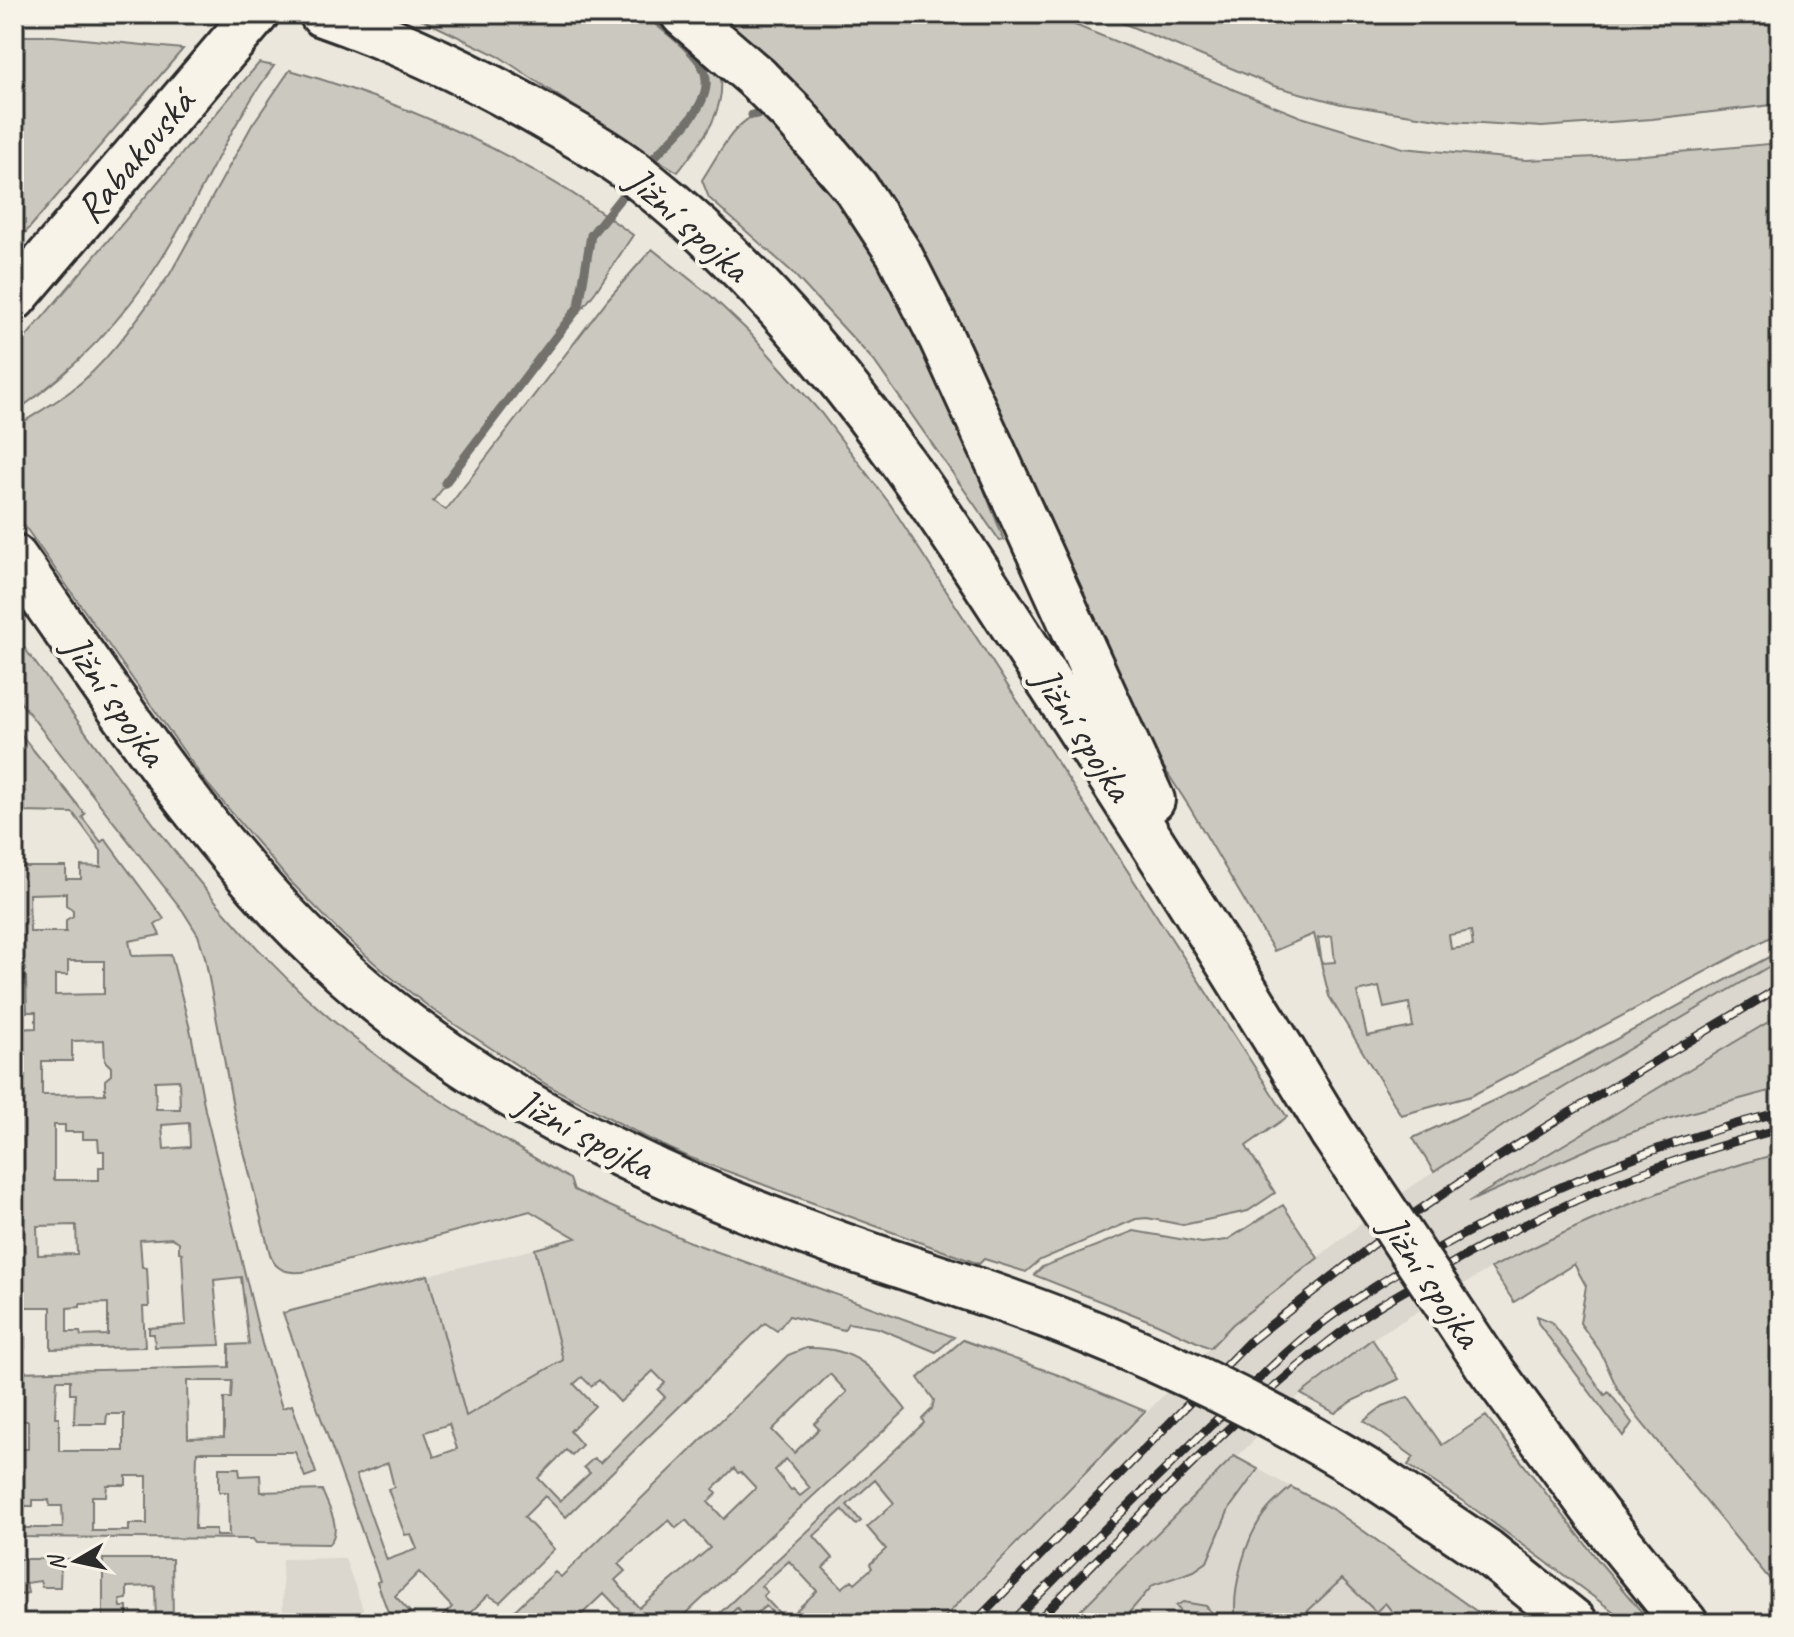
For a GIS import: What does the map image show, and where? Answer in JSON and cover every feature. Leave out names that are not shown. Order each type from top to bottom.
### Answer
[{"type":"main road","name":"Rabakovská","points":[[14,298],[256,14]]},
{"type":"main road","name":"Jižní spojka","points":[[322,14],[363,29],[516,100],[607,153],[688,217],[743,269],[881,431],[1013,626],[1216,940],[1332,1132],[1486,1363],[1596,1513],[1685,1623]]},
{"type":"main road","points":[[683,14],[757,78],[807,130],[856,188],[891,241],[919,292],[1216,940]]},
{"type":"main road","name":"Jižní spojka","points":[[14,557],[199,817],[250,877],[303,934],[360,987],[421,1035],[487,1080],[622,1157],[767,1219],[1066,1322],[1152,1358],[1282,1422],[1373,1475],[1486,1551],[1575,1623]]},
{"type":"shaded area","points":[[411,14],[650,14],[721,76],[715,116],[678,172],[500,57]]},
{"type":"shaded area","points":[[714,14],[1048,14],[1301,117],[1403,148],[1526,160],[1644,155],[1780,143],[1780,932],[1471,1096],[1401,1115],[1329,996],[1314,934],[1274,951],[1190,808],[1127,710],[959,331]],"holes":[[[1471,931],[1473,946],[1451,949],[1449,935]],[[1332,936],[1335,962],[1322,963],[1318,938]],[[1379,987],[1384,1008],[1409,1003],[1413,1027],[1367,1036],[1357,992]]]},
{"type":"shaded area","points":[[1101,14],[1780,14],[1780,104],[1652,119],[1542,127],[1450,121],[1341,104],[1274,86]]},
{"type":"shaded area","points":[[14,36],[54,36],[183,49],[14,246]]},
{"type":"shaded area","points":[[259,63],[274,66],[243,112],[147,280],[114,323],[77,362],[14,413],[14,351]]},
{"type":"shaded area","points":[[290,70],[381,100],[469,137],[554,182],[633,235],[596,291],[433,501],[446,510],[608,299],[652,249],[711,296],[749,332],[821,413],[890,504],[1287,1117],[1246,1146],[1275,1193],[1248,1211],[1183,1225],[1136,1219],[1040,1260],[1026,1272],[984,1259],[979,1264],[691,1158],[547,1085],[433,1010],[387,974],[287,878],[204,780],[14,511],[14,428],[72,390],[100,365],[125,335],[170,274],[252,125]]},
{"type":"shaded area","points":[[766,112],[809,156],[879,255],[920,347],[927,345],[1004,540],[1000,541],[874,361],[791,271],[709,198],[702,180],[721,149],[745,121]]},
{"type":"shaded area","points":[[14,634],[150,820],[222,909],[261,952],[332,1020],[430,1094],[570,1179],[574,1190],[690,1242],[954,1337],[936,1352],[878,1328],[848,1323],[844,1330],[789,1316],[777,1331],[765,1323],[566,1517],[545,1496],[524,1517],[554,1549],[500,1602],[488,1595],[460,1623],[436,1623],[452,1607],[419,1572],[395,1596],[410,1612],[402,1620],[405,1623],[392,1623],[377,1582],[380,1581],[283,1313],[428,1275],[466,1416],[563,1360],[535,1249],[576,1238],[530,1211],[308,1271],[290,1272],[276,1265],[270,1254],[234,1112],[205,957],[198,935],[183,911],[14,694]],"holes":[[[653,1371],[665,1383],[658,1390],[665,1397],[600,1463],[594,1458],[584,1467],[590,1473],[560,1501],[538,1478],[566,1450],[572,1455],[582,1445],[570,1431],[595,1406],[574,1384],[582,1377],[591,1386],[599,1380],[620,1402]],[[449,1424],[457,1449],[434,1457],[425,1432]],[[388,1463],[394,1487],[388,1489],[405,1535],[411,1534],[417,1549],[387,1560],[356,1475]]]},
{"type":"shaded area","points":[[14,726],[85,814],[82,817],[101,842],[105,839],[164,919],[155,925],[160,935],[129,941],[132,956],[171,955],[262,1344],[282,1408],[292,1405],[316,1473],[305,1477],[295,1452],[197,1452],[195,1529],[216,1529],[216,1536],[229,1536],[228,1492],[219,1492],[219,1468],[239,1468],[240,1476],[260,1475],[261,1492],[322,1490],[335,1525],[329,1544],[256,1543],[253,1539],[14,1537],[14,1449],[28,1449],[28,1421],[14,1421],[14,1372],[229,1367],[229,1345],[249,1344],[241,1277],[214,1280],[220,1345],[155,1347],[154,1334],[149,1334],[149,1328],[186,1325],[182,1253],[179,1252],[179,1242],[172,1238],[140,1240],[142,1267],[147,1268],[149,1307],[143,1307],[145,1347],[51,1349],[51,1307],[25,1307],[25,1349],[14,1350],[14,1159],[21,1158],[19,1135],[14,1135],[14,1029],[36,1028],[36,1012],[27,1012],[26,977],[14,977]],"holes":[[[20,812],[73,813],[101,851],[101,867],[81,866],[81,879],[66,879],[66,867],[20,867]],[[66,893],[66,905],[73,910],[73,916],[66,920],[66,932],[30,932],[29,894]],[[68,961],[104,961],[104,994],[55,995],[55,975],[68,975]],[[104,1040],[105,1061],[111,1067],[111,1075],[105,1080],[105,1094],[42,1095],[42,1061],[72,1061],[72,1041]],[[179,1080],[180,1109],[156,1109],[155,1081]],[[189,1123],[190,1147],[164,1149],[162,1125]],[[54,1125],[65,1125],[65,1132],[83,1132],[83,1139],[98,1139],[99,1151],[104,1151],[104,1167],[99,1167],[99,1180],[54,1180]],[[76,1225],[77,1254],[38,1255],[37,1226]],[[108,1303],[108,1335],[81,1336],[80,1332],[67,1332],[67,1308]],[[57,1380],[70,1380],[70,1394],[75,1394],[74,1424],[106,1424],[107,1414],[124,1414],[124,1451],[59,1451],[59,1417],[55,1417]],[[187,1381],[232,1381],[231,1398],[224,1398],[224,1437],[188,1438]],[[126,1476],[147,1476],[147,1524],[129,1524],[129,1531],[92,1531],[92,1496],[106,1496],[107,1485],[126,1485]],[[33,1500],[49,1500],[50,1506],[62,1506],[63,1528],[19,1528],[19,1506],[33,1506]]]},
{"type":"shaded area","points":[[1780,951],[1780,960],[1534,1105],[1434,1172],[1413,1138],[1559,1070]]},
{"type":"shaded area","points":[[1780,960],[1780,1015],[1477,1198],[1600,1144],[1671,1118],[1780,1088],[1780,1153],[1691,1179],[1563,1232],[1491,1268],[1372,1339],[1301,1394],[1068,1623],[941,1623],[1233,1324],[1387,1203],[1534,1105]]},
{"type":"shaded area","points":[[1780,1015],[1780,1088],[1671,1118],[1600,1144],[1468,1202]]},
{"type":"shaded area","points":[[1780,1153],[1780,1592],[1618,1390],[1600,1351],[1580,1323],[1586,1286],[1574,1264],[1514,1302],[1491,1268],[1632,1203]]},
{"type":"shaded area","points":[[1283,1205],[1318,1258],[1233,1324],[1210,1348],[1034,1275],[1042,1267],[1134,1231],[1202,1243],[1227,1240]]},
{"type":"shaded area","points":[[535,1249],[563,1360],[466,1416],[428,1275]]},
{"type":"shaded area","points":[[1537,1316],[1552,1322],[1605,1395],[1609,1392],[1632,1423],[1623,1436],[1538,1323]]},
{"type":"shaded area","points":[[1372,1339],[1399,1379],[1352,1401],[1335,1413],[1301,1394]]},
{"type":"shaded area","points":[[963,1340],[1145,1411],[939,1623],[782,1623],[766,1606],[748,1620],[737,1608],[720,1623],[709,1623],[924,1423],[922,1419],[932,1409],[934,1400],[918,1378]],"holes":[[[875,1480],[894,1503],[867,1527],[886,1549],[870,1564],[872,1568],[855,1583],[852,1580],[842,1588],[823,1568],[833,1558],[814,1536],[842,1510],[856,1525],[861,1521],[847,1505]],[[789,1561],[817,1591],[786,1620],[763,1596],[767,1592],[761,1586]]]},
{"type":"shaded area","points":[[806,1348],[840,1352],[853,1357],[875,1373],[906,1410],[676,1623],[608,1623],[621,1611],[604,1593],[580,1616],[586,1623],[547,1623],[544,1620],[541,1623],[501,1623],[555,1572],[561,1577],[788,1355]],"holes":[[[830,1374],[847,1392],[814,1424],[819,1429],[794,1453],[772,1430]],[[786,1459],[810,1488],[800,1496],[775,1470]],[[734,1468],[756,1488],[724,1519],[708,1502],[717,1494],[713,1489]],[[669,1520],[676,1528],[686,1520],[710,1548],[639,1608],[615,1580],[625,1571],[618,1564]]]},
{"type":"shaded area","points":[[1408,1397],[1442,1445],[1486,1416],[1651,1623],[1629,1623],[1473,1508],[1408,1465],[1414,1457],[1364,1421],[1383,1406]]},
{"type":"shaded area","points":[[1234,1456],[1258,1469],[1229,1509],[1207,1562],[1194,1571],[1153,1585],[1120,1623],[1068,1623]]},
{"type":"shaded area","points":[[1258,1469],[1291,1487],[1268,1509],[1238,1583],[1236,1623],[1120,1623],[1153,1585],[1194,1571],[1207,1563],[1229,1509]]},
{"type":"shaded area","points":[[1291,1487],[1334,1510],[1493,1623],[1402,1623],[1385,1603],[1376,1612],[1342,1579],[1295,1623],[1236,1623],[1238,1579],[1247,1547],[1260,1520]]},
{"type":"shaded area","points":[[345,1558],[368,1623],[283,1623],[282,1559]]},
{"type":"shaded area","points":[[14,1559],[76,1559],[76,1562],[61,1562],[60,1587],[42,1587],[40,1581],[26,1583],[28,1593],[20,1595]]},
{"type":"shaded area","points":[[103,1559],[172,1559],[173,1623],[156,1623],[155,1586],[127,1587],[127,1599],[120,1600],[121,1607],[127,1607],[127,1623],[103,1623]]},
{"type":"shaded area","points":[[1342,1578],[1376,1580],[1419,1623],[1295,1623]]},
{"type":"shaded area","points":[[1183,1602],[1206,1606],[1212,1613],[1213,1623],[1191,1623],[1176,1606]]},
{"type":"waterway","points":[[645,168],[691,118],[700,104],[706,76],[699,61],[682,42],[648,14]]},
{"type":"waterway","points":[[752,115],[766,112],[771,115]]},
{"type":"waterway","points":[[445,483],[579,306],[591,235],[631,185]]},
{"type":"railway","points":[[974,1623],[1249,1342],[1402,1222],[1469,1176],[1780,987]]},
{"type":"railway","points":[[1011,1623],[1272,1366],[1340,1310],[1443,1246],[1551,1192],[1664,1147],[1780,1112]]},
{"type":"railway","points":[[1035,1623],[1228,1430],[1310,1357],[1372,1310],[1476,1250],[1559,1208],[1690,1156],[1780,1129]]}]
